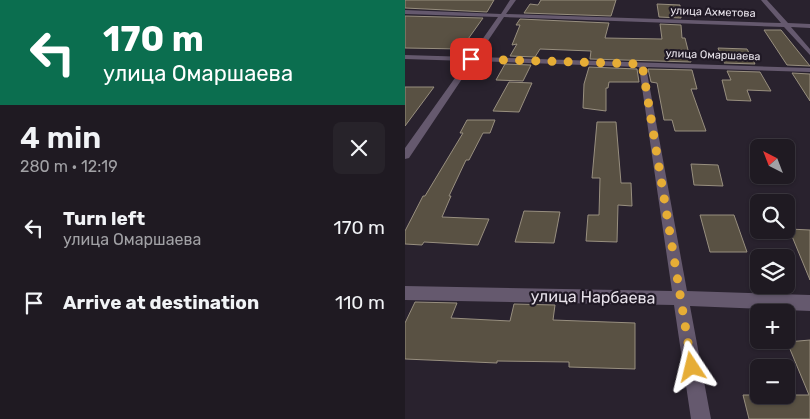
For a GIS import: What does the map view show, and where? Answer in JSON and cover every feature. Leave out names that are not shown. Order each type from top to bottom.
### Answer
[{"type":"street","points":[[405,156],[513,0]]},
{"type":"street","points":[[764,0],[810,53]]},
{"type":"street","name":"улица Ахметова","points":[[405,12],[810,26]]},
{"type":"street","name":"улица Омаршаева","points":[[405,57],[810,70]]},
{"type":"street","points":[[642,64],[679,298],[701,419]]},
{"type":"street","name":"улица Нарбаева","points":[[405,293],[679,298],[810,303]]},
{"type":"building","points":[[405,0],[494,0],[487,12],[405,8]]},
{"type":"building","points":[[541,0],[616,0],[611,16],[524,13],[530,4],[538,5]]},
{"type":"building","points":[[657,4],[680,5],[681,18],[659,17]]},
{"type":"building","points":[[405,16],[483,18],[461,49],[405,48]]},
{"type":"building","points":[[520,19],[609,23],[605,38],[662,39],[660,24],[681,25],[682,38],[685,38],[691,62],[590,59],[591,51],[540,49],[535,57],[510,56],[517,44],[512,45],[520,25],[516,25]]},
{"type":"building","points":[[764,30],[781,30],[810,66],[787,65]]},
{"type":"building","points":[[718,48],[747,49],[755,64],[724,63]]},
{"type":"building","points":[[505,64],[531,65],[523,81],[496,80]]},
{"type":"building","points":[[589,67],[637,69],[639,82],[609,82],[608,88],[606,88],[606,111],[583,108],[584,84]]},
{"type":"building","points":[[648,69],[692,70],[697,89],[691,89],[706,131],[675,131],[672,120],[664,120],[657,83],[651,82]]},
{"type":"building","points":[[727,71],[760,72],[771,91],[747,90],[751,101],[727,100],[722,80],[731,80]]},
{"type":"building","points":[[792,73],[810,74],[810,101]]},
{"type":"building","points":[[509,82],[532,83],[519,112],[493,111]]},
{"type":"building","points":[[405,87],[434,87],[405,126]]},
{"type":"building","points":[[467,120],[495,120],[490,133],[483,133],[469,160],[466,160],[449,196],[451,196],[442,217],[489,219],[478,245],[424,242],[422,245],[405,244],[405,231],[423,196],[425,196],[463,133],[460,133]]},
{"type":"building","points":[[597,122],[616,122],[621,183],[631,183],[632,206],[618,205],[617,242],[586,241],[588,215],[599,215],[600,178],[592,178]]},
{"type":"building","points":[[691,164],[718,165],[723,186],[694,185]]},
{"type":"building","points":[[524,211],[560,212],[554,243],[515,242]]},
{"type":"building","points":[[700,215],[734,215],[747,252],[710,252]]},
{"type":"building","points":[[795,229],[810,230],[810,280],[793,239],[795,239]]},
{"type":"building","points":[[415,302],[457,303],[451,318],[510,321],[514,304],[555,305],[553,320],[635,323],[635,369],[569,367],[569,362],[497,361],[497,363],[405,359],[405,323]]},
{"type":"building","points":[[810,340],[810,419],[749,419],[743,395],[750,395],[750,404],[795,404],[795,395],[809,395],[790,349],[795,349],[795,341]]},
{"type":"route","points":[[471,59],[642,64],[679,298],[692,367]]}]
